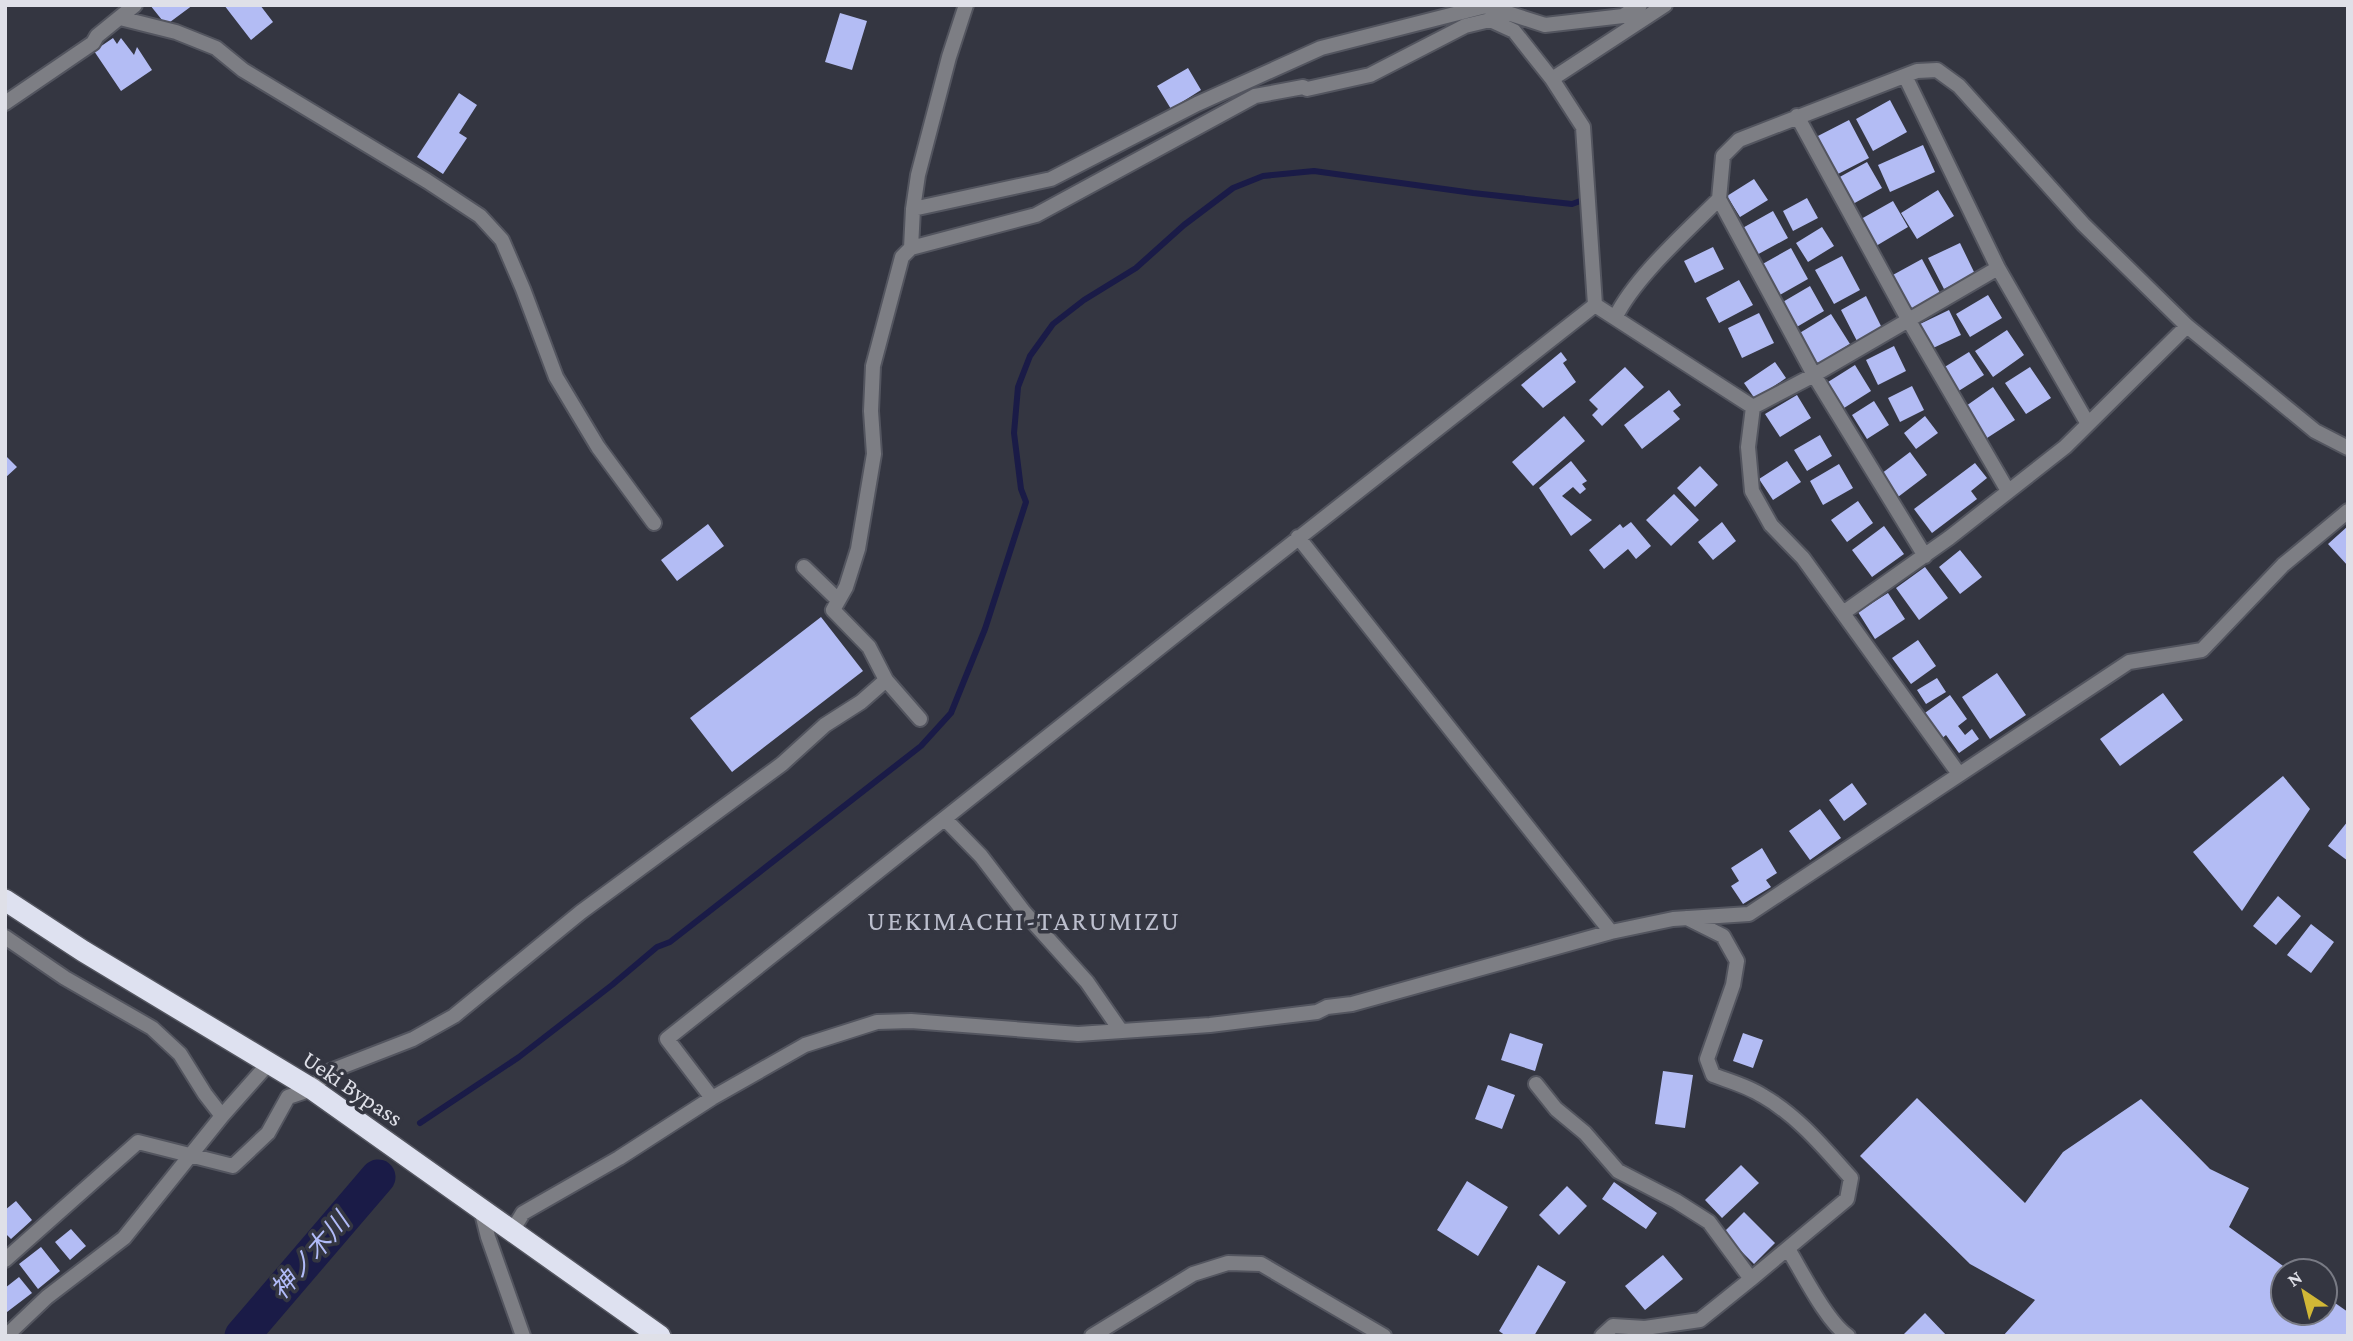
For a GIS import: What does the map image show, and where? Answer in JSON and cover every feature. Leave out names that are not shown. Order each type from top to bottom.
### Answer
[{"type":"highway","name":"Ueki Bypass","points":[[5,900],[83,951],[312,1089],[660,1336]]},
{"type":"street","points":[[5,103],[93,43],[97,36],[135,5]]},
{"type":"street","points":[[911,248],[918,175],[966,5]]},
{"type":"street","points":[[913,209],[1051,179],[1197,104],[1321,48],[1486,6],[1545,25],[1623,16],[1640,5]]},
{"type":"street","points":[[1552,79],[1665,5]]},
{"type":"street","points":[[120,18],[176,32],[216,48],[243,70],[480,216],[502,240],[556,377],[598,447],[654,523]]},
{"type":"street","points":[[920,719],[886,680],[869,647],[833,610],[846,587],[858,549],[874,454],[871,411],[873,366],[902,257],[911,248],[1036,215],[1255,96],[1303,87],[1307,89],[1370,75],[1465,26],[1490,20],[1514,31],[1552,79],[1584,127],[1595,305]]},
{"type":"street","points":[[1925,556],[1814,375],[1719,200],[1723,156],[1739,140],[1917,71],[1937,70],[1959,86],[2083,223],[2187,326],[2315,431],[2348,448]]},
{"type":"street","points":[[1905,76],[1998,268],[2088,424]]},
{"type":"street","points":[[1797,116],[1909,321],[2008,491]]},
{"type":"street","points":[[1615,318],[1621,306],[1665,252],[1719,200]]},
{"type":"street","points":[[1753,407],[1814,375],[1998,268]]},
{"type":"street","points":[[1595,305],[1753,407]]},
{"type":"street","points":[[712,1098],[667,1039],[946,820],[1298,537],[1595,305]]},
{"type":"street","points":[[1843,614],[1925,556],[2065,447],[2187,326]]},
{"type":"street","points":[[1753,407],[1748,447],[1752,491],[1771,525],[1803,558],[1959,774]]},
{"type":"street","points":[[512,1231],[523,1213],[619,1158],[712,1098],[805,1045],[877,1022],[911,1021],[1078,1034],[1210,1026],[1317,1012],[1327,1007],[1352,1004],[1611,932],[1686,918],[1749,914],[2129,662],[2202,650],[2283,565],[2348,511]]},
{"type":"street","points":[[1298,537],[1611,932]]},
{"type":"street","points":[[804,567],[838,600]]},
{"type":"street","points":[[5,1259],[138,1142],[233,1166],[268,1133],[288,1097],[312,1089],[328,1072],[413,1039],[454,1016],[581,912],[782,764],[825,725],[861,702],[886,680]]},
{"type":"street","points":[[946,820],[981,856],[1024,912],[1087,982],[1121,1031]]},
{"type":"street","points":[[1602,1336],[1613,1326],[1645,1328],[1700,1320],[1847,1199],[1851,1178],[1815,1137],[1782,1108],[1760,1094],[1713,1075],[1707,1059],[1732,985],[1737,961],[1723,936],[1686,918]]},
{"type":"street","points":[[5,937],[65,978],[152,1028],[180,1054],[222,1116]]},
{"type":"street","points":[[6,1336],[47,1297],[124,1238],[222,1116],[269,1063]]},
{"type":"street","points":[[1536,1084],[1556,1109],[1585,1133],[1618,1171],[1676,1201],[1709,1222],[1751,1279]]},
{"type":"street","points":[[481,1209],[488,1237],[523,1336]]},
{"type":"street","points":[[1788,1249],[1819,1301],[1841,1331],[1848,1336]]},
{"type":"street","points":[[1092,1336],[1193,1274],[1228,1263],[1261,1264],[1384,1336]]},
{"type":"building","points":[[150,5],[193,5],[166,25]]},
{"type":"building","points":[[224,5],[260,5],[273,22],[251,40]]},
{"type":"building","points":[[840,13],[867,21],[852,70],[825,62]]},
{"type":"building","points":[[113,38],[117,44],[121,38],[134,55],[137,47],[152,70],[121,91],[94,51]]},
{"type":"building","points":[[1188,68],[1201,90],[1171,109],[1157,86]]},
{"type":"building","points":[[459,93],[477,105],[459,133],[467,138],[443,174],[417,157]]},
{"type":"building","points":[[1890,100],[1907,132],[1873,151],[1856,119]]},
{"type":"building","points":[[1849,120],[1869,158],[1834,176],[1814,138]]},
{"type":"building","points":[[1923,145],[1935,172],[1890,192],[1878,165]]},
{"type":"building","points":[[1867,162],[1882,188],[1851,205],[1836,179]]},
{"type":"building","points":[[1754,179],[1768,200],[1740,217],[1727,196]]},
{"type":"building","points":[[1938,190],[1954,216],[1917,239],[1901,213]]},
{"type":"building","points":[[1807,198],[1818,218],[1793,231],[1783,211]]},
{"type":"building","points":[[1893,201],[1908,227],[1876,246],[1861,219]]},
{"type":"building","points":[[1773,211],[1788,238],[1753,257],[1739,230]]},
{"type":"building","points":[[1822,227],[1834,246],[1808,262],[1796,243]]},
{"type":"building","points":[[1960,243],[1975,274],[1944,289],[1928,258]]},
{"type":"building","points":[[1713,247],[1724,269],[1695,283],[1684,261]]},
{"type":"building","points":[[1791,248],[1808,279],[1776,297],[1759,266]]},
{"type":"building","points":[[1842,256],[1860,290],[1834,304],[1815,270]]},
{"type":"building","points":[[1922,259],[1940,293],[1909,310],[1891,276]]},
{"type":"building","points":[[1739,280],[1753,305],[1719,323],[1706,298]]},
{"type":"building","points":[[1810,286],[1824,311],[1795,328],[1781,303]]},
{"type":"building","points":[[1988,295],[2002,318],[1970,337],[1956,314]]},
{"type":"building","points":[[1866,296],[1883,330],[1858,343],[1841,310]]},
{"type":"building","points":[[1949,310],[1961,335],[1931,349],[1920,324]]},
{"type":"building","points":[[1759,313],[1774,343],[1742,358],[1728,328]]},
{"type":"building","points":[[1831,314],[1850,344],[1816,365],[1798,334]]},
{"type":"building","points":[[2007,330],[2024,355],[1993,377],[1975,351]]},
{"type":"building","points":[[1894,346],[1906,371],[1878,385],[1866,360]]},
{"type":"building","points":[[1561,352],[1567,360],[1563,363],[1576,382],[1543,408],[1521,385]]},
{"type":"building","points":[[1969,352],[1984,375],[1957,392],[1943,368]]},
{"type":"building","points":[[1775,362],[1786,378],[1755,399],[1744,383]]},
{"type":"building","points":[[1855,365],[1871,391],[1844,408],[1828,382]]},
{"type":"building","points":[[1625,367],[1644,387],[1602,426],[1592,415],[1598,409],[1589,400]]},
{"type":"building","points":[[2030,367],[2051,398],[2026,414],[2005,383]]},
{"type":"building","points":[[1912,386],[1924,410],[1900,422],[1888,398]]},
{"type":"building","points":[[1993,387],[2015,420],[1987,438],[1966,406]]},
{"type":"building","points":[[1669,390],[1681,405],[1673,411],[1680,419],[1642,449],[1624,425]]},
{"type":"building","points":[[1797,395],[1811,418],[1780,437],[1765,414]]},
{"type":"building","points":[[1874,401],[1889,425],[1867,439],[1852,415]]},
{"type":"building","points":[[1564,416],[1585,441],[1533,486],[1512,462]]},
{"type":"building","points":[[1925,416],[1938,433],[1916,449],[1904,433]]},
{"type":"building","points":[[1820,435],[1832,456],[1807,471],[1794,450]]},
{"type":"building","points":[[1910,452],[1927,475],[1894,500],[1877,477]]},
{"type":"building","points":[[5,455],[17,467],[5,478]]},
{"type":"building","points":[[1571,461],[1587,481],[1582,484],[1586,489],[1580,494],[1573,487],[1562,496],[1592,520],[1571,536],[1539,488]]},
{"type":"building","points":[[1787,461],[1801,482],[1773,500],[1759,479]]},
{"type":"building","points":[[1975,463],[1987,478],[1971,491],[1977,499],[1932,533],[1914,509]]},
{"type":"building","points":[[1839,464],[1853,488],[1823,505],[1810,481]]},
{"type":"building","points":[[1700,466],[1718,485],[1695,507],[1677,488]]},
{"type":"building","points":[[1674,494],[1699,520],[1671,546],[1646,520]]},
{"type":"building","points":[[1858,501],[1873,523],[1847,542],[1831,520]]},
{"type":"building","points":[[1631,522],[1651,546],[1636,559],[1628,549],[1604,569],[1589,550],[1620,524],[1623,528]]},
{"type":"building","points":[[1722,522],[1736,541],[1713,560],[1698,542]]},
{"type":"building","points":[[708,524],[724,546],[677,581],[661,560]]},
{"type":"building","points":[[1884,526],[1904,554],[1872,577],[1852,550]]},
{"type":"building","points":[[2348,526],[2348,566],[2328,544]]},
{"type":"building","points":[[1960,550],[1982,577],[1960,594],[1939,567]]},
{"type":"building","points":[[1925,567],[1948,598],[1919,620],[1896,588]]},
{"type":"building","points":[[1888,593],[1905,619],[1875,639],[1858,612]]},
{"type":"building","points":[[821,617],[863,671],[732,772],[690,718]]},
{"type":"building","points":[[1918,640],[1936,666],[1911,684],[1892,658]]},
{"type":"building","points":[[1997,673],[2026,715],[1990,739],[1962,697]]},
{"type":"building","points":[[1937,678],[1946,692],[1926,704],[1917,690]]},
{"type":"building","points":[[2163,693],[2183,720],[2120,766],[2100,739]]},
{"type":"building","points":[[1950,695],[1967,719],[1958,726],[1965,735],[1972,729],[1979,739],[1959,753],[1946,735],[1940,740],[1922,715]]},
{"type":"building","points":[[2283,776],[2310,809],[2242,911],[2193,852]]},
{"type":"building","points":[[1852,783],[1867,804],[1844,821],[1829,800]]},
{"type":"building","points":[[1820,809],[1841,838],[1810,860],[1789,831]]},
{"type":"building","points":[[2348,821],[2348,861],[2328,846]]},
{"type":"building","points":[[1762,848],[1777,873],[1766,880],[1771,887],[1743,904],[1731,886],[1739,881],[1731,868]]},
{"type":"building","points":[[2278,896],[2301,916],[2276,945],[2253,926]]},
{"type":"building","points":[[2311,924],[2334,942],[2311,973],[2287,955]]},
{"type":"building","points":[[1510,1033],[1543,1044],[1535,1071],[1501,1060]]},
{"type":"building","points":[[1743,1033],[1763,1040],[1753,1068],[1733,1061]]},
{"type":"building","points":[[1663,1071],[1693,1075],[1685,1128],[1655,1124]]},
{"type":"building","points":[[1488,1085],[1515,1095],[1502,1129],[1475,1119]]},
{"type":"building","points":[[1917,1098],[2025,1203],[2063,1152],[2141,1099],[2210,1169],[2249,1188],[2229,1227],[2271,1257],[2269,1327],[2339,1327],[2339,1306],[2348,1312],[2348,1336],[2003,1336],[2035,1300],[1970,1264],[1860,1156]]},
{"type":"building","points":[[1741,1165],[1759,1183],[1722,1218],[1705,1200]]},
{"type":"building","points":[[1467,1181],[1508,1207],[1478,1256],[1437,1230]]},
{"type":"building","points":[[1614,1182],[1657,1213],[1646,1229],[1602,1199]]},
{"type":"building","points":[[1567,1186],[1587,1206],[1559,1235],[1539,1215]]},
{"type":"building","points":[[16,1201],[32,1220],[11,1239],[5,1233],[5,1210]]},
{"type":"building","points":[[1744,1212],[1775,1243],[1754,1264],[1723,1233]]},
{"type":"building","points":[[71,1229],[86,1246],[70,1260],[55,1242]]},
{"type":"building","points":[[41,1247],[60,1271],[38,1289],[19,1264]]},
{"type":"building","points":[[1663,1255],[1683,1279],[1645,1310],[1625,1286]]},
{"type":"building","points":[[1538,1265],[1566,1282],[1534,1336],[1506,1336],[1499,1331]]},
{"type":"building","points":[[19,1277],[32,1293],[7,1312],[5,1288]]},
{"type":"building","points":[[1925,1313],[1947,1336],[1902,1336]]},
{"type":"waterway","points":[[420,1123],[519,1057],[657,947],[670,942],[921,746],[951,713],[985,629],[1026,502],[1021,489],[1014,433],[1018,387],[1030,356],[1053,324],[1084,300],[1136,268],[1184,225],[1233,188],[1263,176],[1314,171],[1572,204],[1583,200]]},
{"type":"waterway","name":"神ノ木川","points":[[242,1336],[378,1177]]},
{"type":"district","name":"UEKIMACHI-TARUMIZU","points":[[1024,920]]}]
